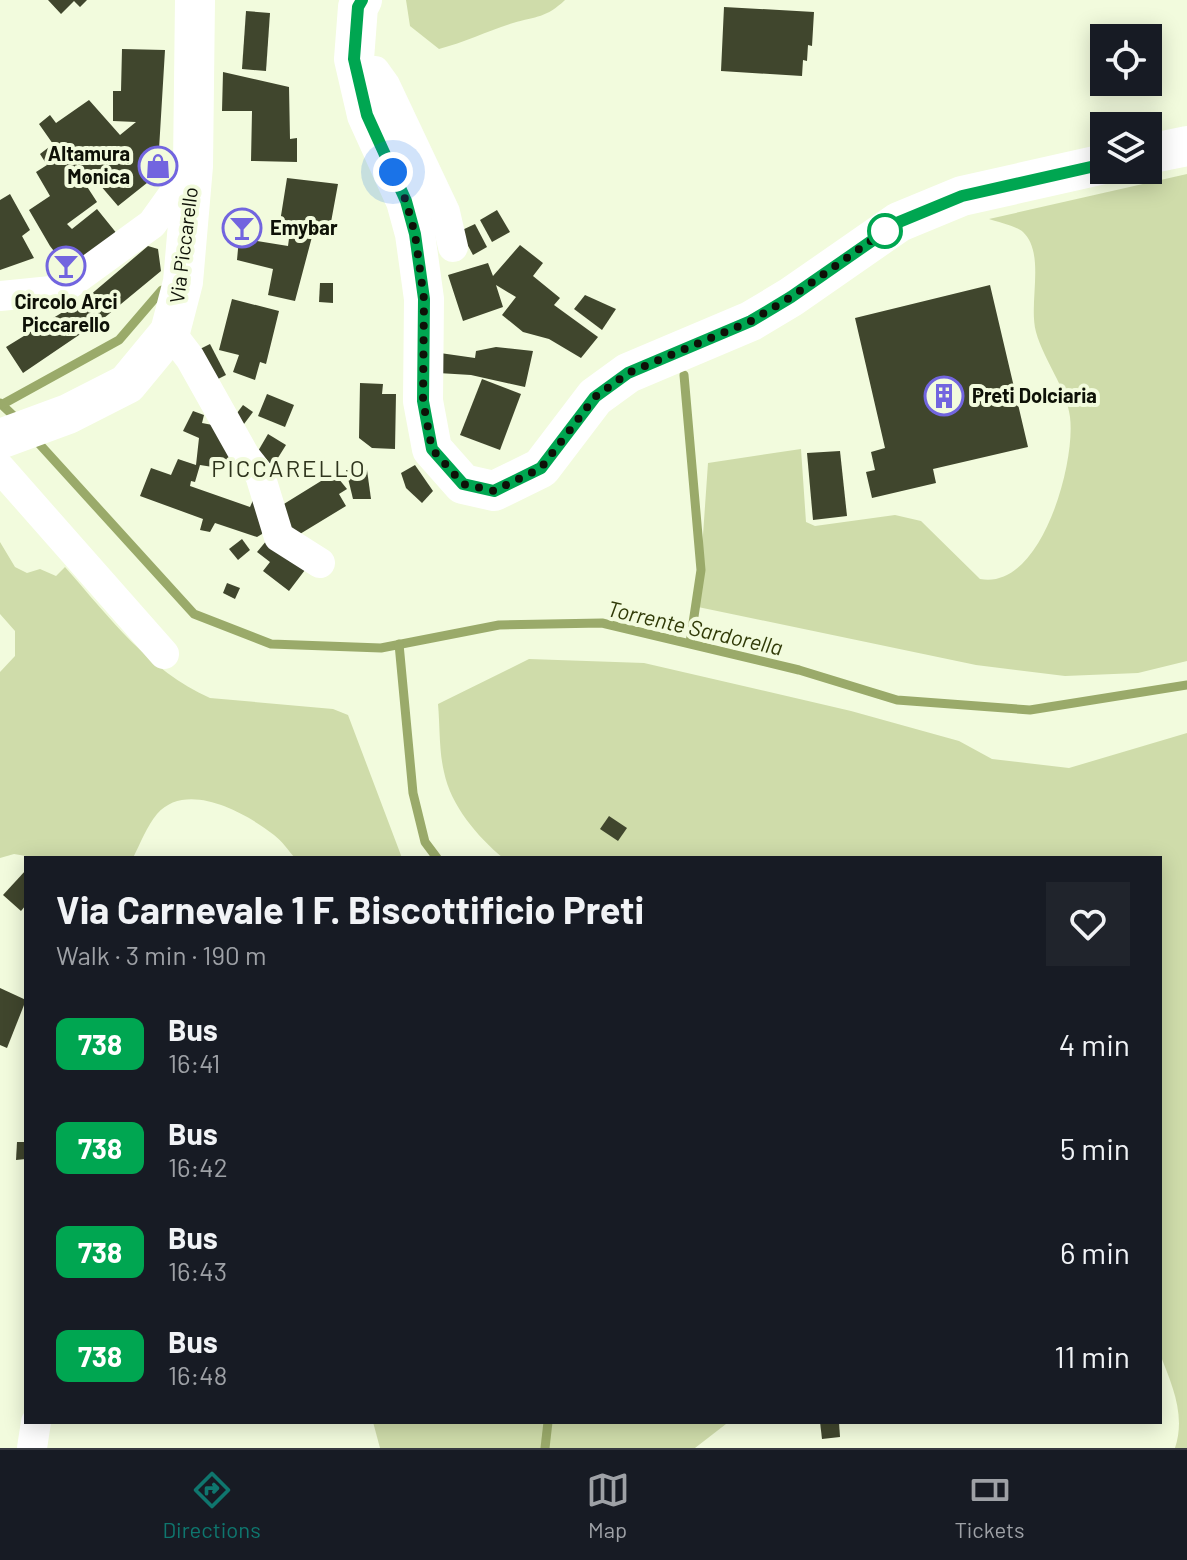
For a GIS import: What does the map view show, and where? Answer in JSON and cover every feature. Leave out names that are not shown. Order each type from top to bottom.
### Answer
[{"type":"main road","name":"Via Piccarello","points":[[2,448],[127,384],[170,332],[183,282],[193,166],[195,0]]},
{"type":"main road","points":[[362,0],[358,7],[354,59],[367,115],[406,201],[415,234],[424,299],[423,401],[432,449],[463,484],[494,491],[541,468],[595,397],[628,373],[751,321],[899,222],[962,196],[1090,167]]},
{"type":"main road","points":[[1162,151],[1187,146]]},
{"type":"street","points":[[358,73],[375,71],[385,85],[445,212],[453,247]]},
{"type":"street","points":[[0,296],[61,290],[152,224],[193,166]]},
{"type":"street","points":[[170,332],[190,358],[245,456],[260,475],[279,537],[320,563]]},
{"type":"street","points":[[2,448],[164,654]]},
{"type":"street","points":[[32,1448],[36,1424]]},
{"type":"green space","points":[[406,0],[565,0],[541,16],[439,49],[410,26]]},
{"type":"green space","points":[[1187,174],[1187,661],[1138,673],[1065,676],[976,665],[698,607],[708,463],[801,449],[806,522],[815,526],[895,515],[921,521],[980,579],[1002,577],[1021,565],[1037,545],[1060,492],[1067,463],[1070,417],[1064,395],[1036,332],[1035,266],[1030,241],[1020,230],[989,219],[1143,184],[1162,184],[1162,180]]},
{"type":"green space","points":[[0,542],[15,567],[27,573],[40,569],[56,576],[65,567],[149,658],[210,698],[333,709],[348,715],[401,856],[293,856],[277,837],[233,810],[200,800],[184,800],[169,804],[157,814],[134,856],[14,854],[0,858],[0,672],[15,656],[15,631],[0,614]]},
{"type":"green space","points":[[529,659],[644,663],[851,711],[959,741],[992,759],[1069,768],[1187,733],[1187,1448],[1175,1448],[1178,1412],[1162,1359],[1162,856],[501,856],[475,830],[447,785],[440,747],[438,704]]},
{"type":"green space","points":[[374,1424],[726,1424],[695,1448],[380,1448]]},
{"type":"building","points":[[48,0],[87,0],[80,7],[74,1],[61,14]]},
{"type":"building","points":[[724,7],[814,12],[812,46],[808,45],[807,61],[803,60],[802,76],[721,71]]},
{"type":"building","points":[[246,11],[270,13],[266,71],[242,69]]},
{"type":"building","points":[[122,49],[165,50],[158,166],[162,171],[118,206],[94,178],[86,185],[97,202],[67,224],[72,229],[97,209],[118,235],[71,273],[50,246],[29,210],[50,196],[36,172],[47,165],[40,154],[53,144],[39,124],[50,115],[56,123],[89,100],[120,135],[136,122],[113,121],[113,91],[121,91]]},
{"type":"building","points":[[223,72],[289,87],[290,139],[297,138],[297,162],[251,161],[252,111],[222,111]]},
{"type":"building","points":[[287,178],[338,184],[329,233],[313,233],[295,301],[268,295],[273,269],[237,260],[239,238],[288,246],[291,224],[280,222]]},
{"type":"building","points":[[10,194],[30,230],[22,236],[34,258],[0,270],[0,200]]},
{"type":"building","points":[[497,210],[510,232],[492,242],[480,220]]},
{"type":"building","points":[[475,224],[487,247],[473,255],[460,231]]},
{"type":"building","points":[[520,245],[543,263],[533,276],[560,298],[554,305],[598,337],[581,358],[549,339],[523,332],[502,315],[516,297],[496,285],[503,307],[463,321],[448,275],[488,263],[493,276]]},
{"type":"building","points":[[148,246],[158,249],[161,271],[104,318],[23,373],[6,347],[89,296]]},
{"type":"building","points":[[320,283],[333,283],[333,303],[319,302]]},
{"type":"building","name":"Preti Dolciaria","points":[[990,285],[1028,447],[933,469],[936,483],[872,498],[866,472],[875,470],[871,452],[885,448],[855,318]]},
{"type":"building","points":[[585,295],[616,309],[602,330],[574,309]]},
{"type":"building","points":[[232,299],[279,311],[266,364],[260,362],[255,380],[233,372],[239,355],[219,350]]},
{"type":"building","points":[[210,344],[226,375],[210,383],[194,352]]},
{"type":"building","points":[[496,347],[533,351],[525,387],[471,375],[438,373],[440,353],[475,358],[476,351]]},
{"type":"building","points":[[482,379],[521,394],[500,450],[460,435]]},
{"type":"building","points":[[360,383],[383,384],[382,394],[396,394],[395,449],[372,448],[359,438]]},
{"type":"building","points":[[267,394],[294,405],[285,427],[258,416]]},
{"type":"building","points":[[243,405],[253,412],[241,428],[231,421]]},
{"type":"building","points":[[193,411],[204,415],[202,423],[223,427],[238,463],[230,473],[200,465],[195,482],[191,481],[190,486],[250,507],[254,498],[267,516],[262,534],[257,537],[215,523],[210,532],[200,530],[203,519],[140,496],[151,468],[171,475],[178,459],[196,465],[199,438],[183,431]]},
{"type":"building","points":[[268,434],[286,445],[271,469],[254,458]]},
{"type":"building","points":[[840,451],[847,516],[813,520],[807,453]]},
{"type":"building","points":[[415,465],[433,491],[422,503],[406,488],[401,473]]},
{"type":"building","points":[[346,470],[367,470],[371,499],[353,499]]},
{"type":"building","points":[[334,473],[347,489],[339,494],[346,506],[295,537],[279,507]]},
{"type":"building","points":[[242,539],[250,550],[238,560],[229,549]]},
{"type":"building","points":[[267,540],[305,570],[289,591],[263,571],[270,562],[257,552]]},
{"type":"building","points":[[227,583],[240,588],[235,599],[223,593]]},
{"type":"building","points":[[609,816],[627,828],[618,841],[600,829]]},
{"type":"building","points":[[24,872],[24,907],[21,911],[3,895]]},
{"type":"building","points":[[0,988],[24,999],[24,1005],[7,1048],[0,1045]]},
{"type":"building","points":[[17,1142],[24,1142],[24,1159],[16,1160]]},
{"type":"building","points":[[820,1424],[839,1424],[840,1437],[822,1439]]},
{"type":"waterway","points":[[3,404],[119,340],[162,290]]},
{"type":"waterway","points":[[684,375],[701,570],[690,643]]},
{"type":"waterway","name":"Torrente Sardorella","points":[[0,403],[18,420]]},
{"type":"waterway","name":"Torrente Sardorella","points":[[33,437],[194,614],[271,644],[381,648],[499,625],[602,623],[799,670],[897,700],[1030,710],[1187,685]]},
{"type":"waterway","points":[[399,644],[413,793],[425,842],[436,856]]},
{"type":"waterway","points":[[545,1448],[548,1424]]},
{"type":"bus line","name":"738","points":[[362,0],[358,7],[354,59],[367,115],[406,201],[415,234],[424,299],[423,401],[432,449],[463,484],[494,491],[541,468],[595,397],[628,373],[751,321],[899,222],[962,196],[1090,167]]},
{"type":"place","name":"Altamura Monica","points":[[158,166]]},
{"type":"place","name":"Emybar","points":[[242,228]]},
{"type":"place","name":"Circolo Arci Piccarello","points":[[66,266]]},
{"type":"place","name":"Preti Dolciaria","points":[[944,396]]},
{"type":"district","name":"PICCARELLO","points":[[289,469]]},
{"type":"route","points":[[393,172],[406,201],[415,234],[424,299],[423,401],[432,449],[463,484],[494,491],[541,468],[595,397],[628,373],[751,321],[885,231]]}]
